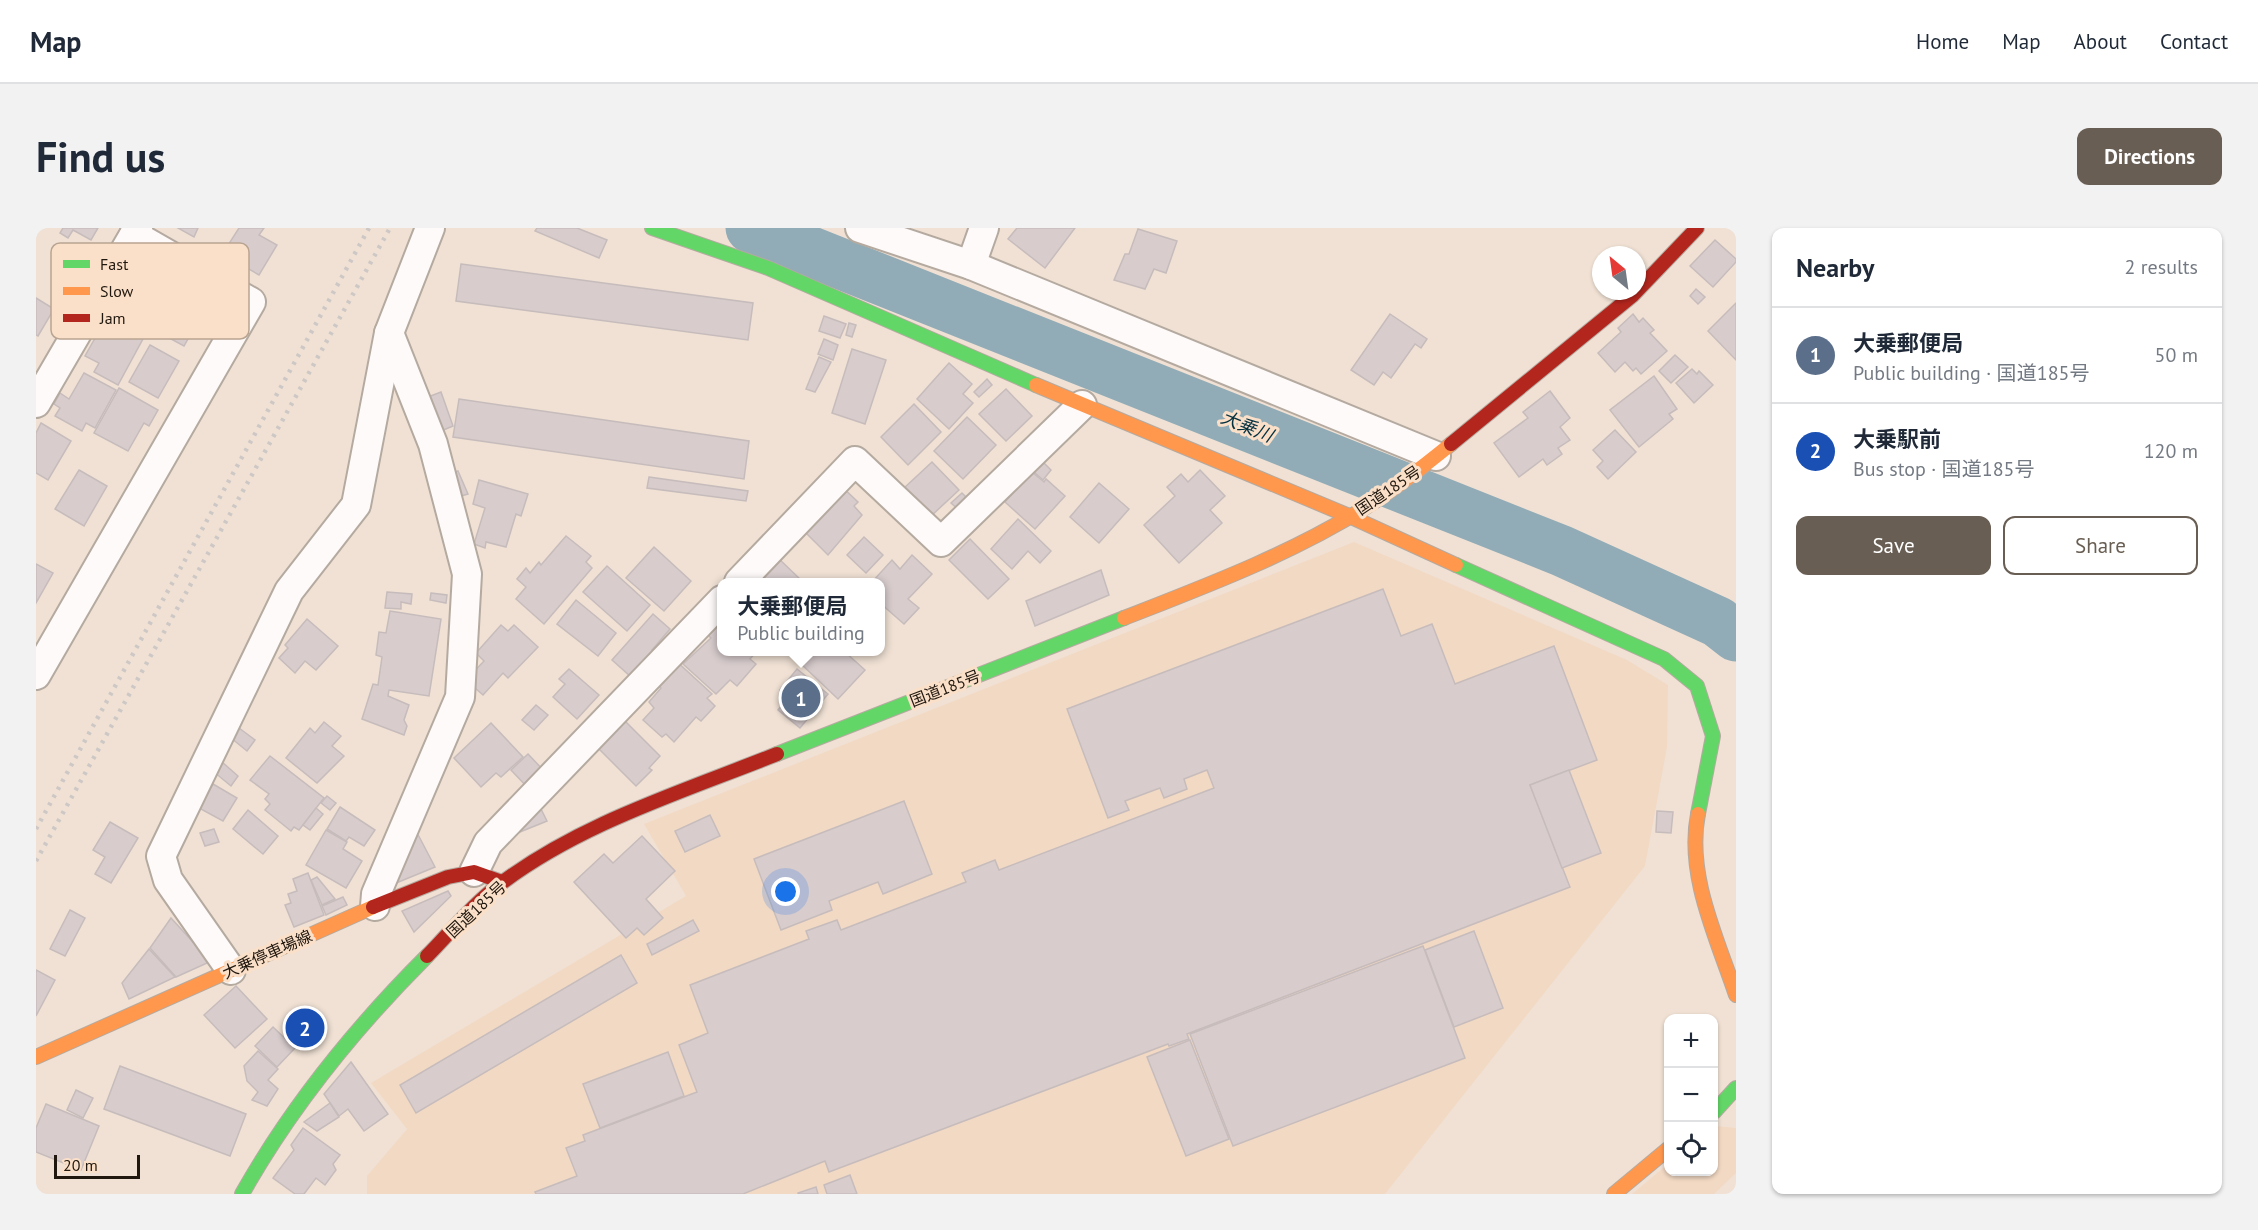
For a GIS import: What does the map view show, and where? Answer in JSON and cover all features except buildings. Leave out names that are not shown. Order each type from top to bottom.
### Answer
[{"type":"main road","points":[[652,228],[768,268],[1082,405],[1348,516],[1664,659],[1697,686],[1713,736],[1695,830],[1697,875],[1736,994]]},
{"type":"main road","name":"国道185号","points":[[243,1194],[265,1151],[320,1074],[389,993],[502,882],[554,850],[626,814],[1210,584],[1305,540],[1366,507],[1430,461],[1634,295],[1697,228]]},
{"type":"main road","points":[[474,872],[502,882]]},
{"type":"main road","name":"大乗停車場線","points":[[36,1057],[375,906],[448,877],[474,872]]},
{"type":"main road","points":[[1718,1107],[1736,1088]]},
{"type":"main road","points":[[1614,1194],[1664,1152]]},
{"type":"street","points":[[231,970],[168,880],[161,856],[289,591],[356,505],[389,333],[430,228]]},
{"type":"street","points":[[860,228],[972,264],[1430,461]]},
{"type":"street","points":[[972,264],[984,228]]},
{"type":"street","points":[[136,232],[154,243]]},
{"type":"street","points":[[375,906],[376,894],[460,697],[467,574],[433,444],[389,333]]},
{"type":"street","points":[[36,403],[73,339]]},
{"type":"street","points":[[36,675],[230,339]]},
{"type":"street","points":[[743,578],[855,461],[941,542],[1082,405]]},
{"type":"street","points":[[474,872],[489,843],[717,605]]},
{"type":"shaded area","points":[[1354,542],[1627,660],[1668,685],[1667,747],[1645,866],[1385,1194],[367,1194],[367,1176],[407,1129],[371,1083],[686,896],[644,824]]},
{"type":"shaded area","points":[[1718,1126],[1736,1128],[1736,1173],[1714,1194],[1632,1194],[1664,1167],[1664,1176],[1718,1176]]},
{"type":"waterway","name":"大乗川","points":[[751,228],[1562,551],[1718,622],[1736,636]]},
{"type":"railway","points":[[36,829],[369,228]]},
{"type":"railway","points":[[36,861],[390,228]]},
{"type":"traffic: fast","points":[[652,228],[768,268],[1036,385]]},
{"type":"traffic: fast","points":[[1456,565],[1664,659],[1697,686],[1713,736],[1698,814]]},
{"type":"traffic: fast","points":[[777,754],[1124,618]]},
{"type":"traffic: fast","points":[[242,1194],[282,1129],[326,1069],[400,983],[427,956]]},
{"type":"traffic: fast","points":[[1718,1108],[1736,1088]]},
{"type":"traffic: slow","points":[[1036,385],[1349,516],[1456,565]]},
{"type":"traffic: slow","points":[[1124,618],[1248,568],[1308,540],[1377,500],[1451,444]]},
{"type":"traffic: slow","points":[[1698,814],[1695,837],[1700,883],[1712,929],[1736,995]]},
{"type":"traffic: slow","points":[[36,1057],[373,907]]},
{"type":"traffic: slow","points":[[1614,1194],[1664,1152]]},
{"type":"traffic: jam","points":[[1451,444],[1633,295],[1697,228]]},
{"type":"traffic: jam","points":[[427,956],[486,895],[527,865],[560,845],[631,811],[777,754]]},
{"type":"traffic: jam","points":[[373,907],[448,877],[474,872],[502,882]]},
{"type":"place","name":"大乗郵便局","points":[[801,698]]},
{"type":"place","name":"大乗駅前","points":[[305,1028]]}]
